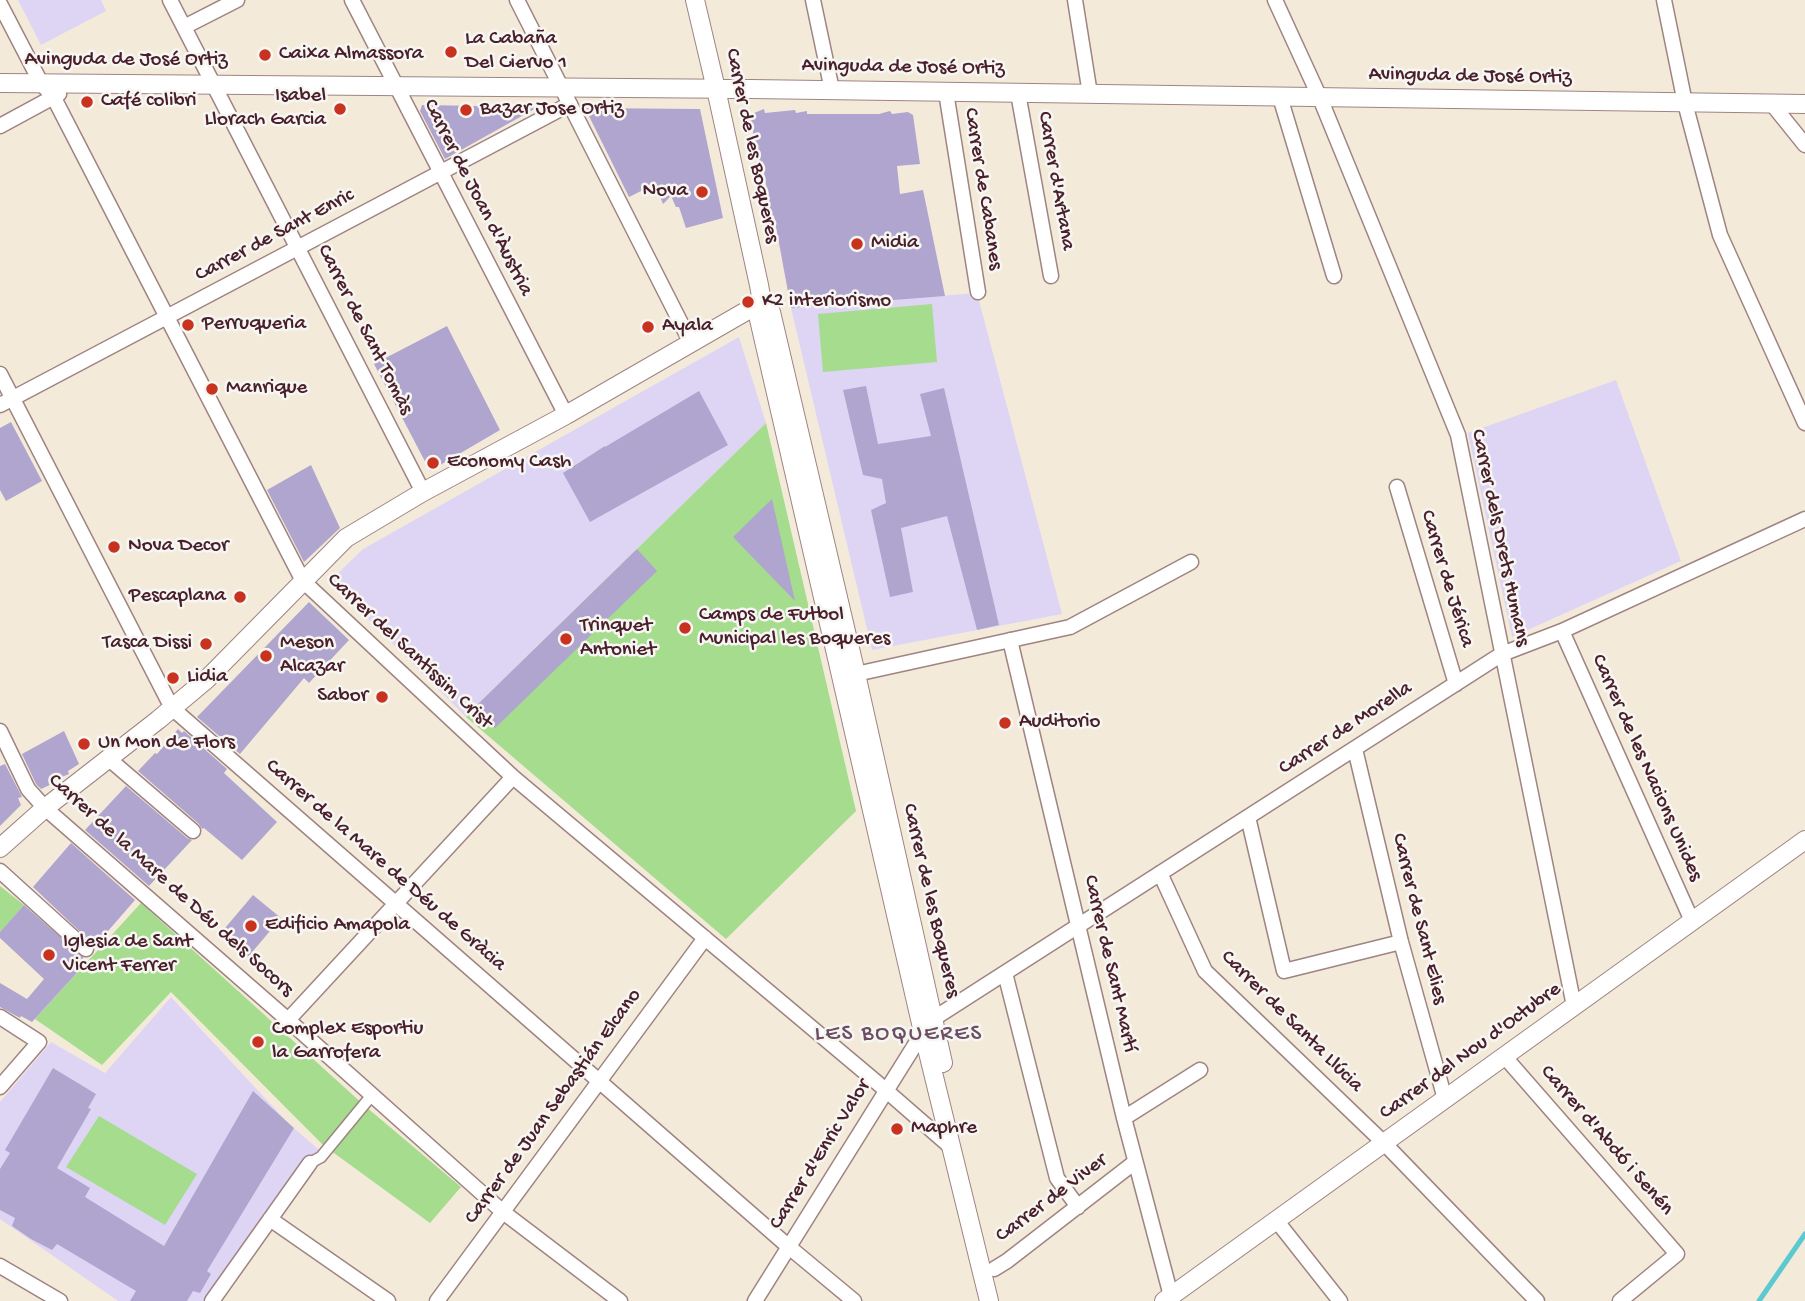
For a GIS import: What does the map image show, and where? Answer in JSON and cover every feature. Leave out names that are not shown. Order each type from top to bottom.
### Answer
[{"type":"street","name":"Carrer de Sant Tomàs","points":[[170,0],[424,492]]},
{"type":"street","points":[[184,27],[237,0]]},
{"type":"street","name":"Carrer de Joan d'Àustria","points":[[352,0],[566,415]]},
{"type":"street","points":[[517,0],[691,343]]},
{"type":"street","name":"Carrer de les Boqueres","points":[[695,0],[762,302],[771,312],[848,675],[928,1025],[952,1148],[989,1301]]},
{"type":"street","points":[[813,0],[832,90]]},
{"type":"street","points":[[1075,0],[1090,94]]},
{"type":"street","name":"Carrer dels Drets Humans","points":[[1275,0],[1320,97],[1458,435],[1574,1006]]},
{"type":"street","points":[[1664,0],[1685,103],[1720,235],[1805,423]]},
{"type":"street","name":"Carrer del Santíssim Crist","points":[[0,4],[41,83],[54,98],[303,581],[513,777],[952,1148]]},
{"type":"street","name":"Avinguda de José Ortiz","points":[[0,83],[832,90],[1805,104]]},
{"type":"street","points":[[0,126],[54,98],[74,83]]},
{"type":"street","name":"Carrer de Cabanes","points":[[946,92],[978,292]]},
{"type":"street","name":"Carrer d'Artana","points":[[1018,93],[1051,276]]},
{"type":"street","points":[[1280,97],[1334,276]]},
{"type":"street","name":"Carrer de Sant Enric","points":[[6,402],[570,104]]},
{"type":"street","points":[[1772,104],[1805,145]]},
{"type":"street","points":[[0,848],[45,808],[207,679],[345,538],[762,302]]},
{"type":"street","name":"Carrer de la Mare de Déu de Gràcia","points":[[0,374],[6,402],[173,708],[789,1247],[855,1301]]},
{"type":"street","name":"Carrer de Jérica","points":[[1397,487],[1456,684]]},
{"type":"street","name":"Carrer de Morella","points":[[928,1025],[1502,654],[1562,631],[1805,519]]},
{"type":"street","points":[[848,675],[1070,627],[1191,562]]},
{"type":"street","name":"Carrer de les Nacions Unides","points":[[1562,631],[1692,921]]},
{"type":"street","name":"Carrer de Sant Martí","points":[[1010,640],[1168,1298]]},
{"type":"street","name":"Carrer de la Mare de Déu dels Socors","points":[[0,731],[28,789],[45,808],[503,1212],[620,1301]]},
{"type":"street","name":"Carrer de Sant Elies","points":[[1355,749],[1401,942],[1445,1099]]},
{"type":"street","points":[[109,759],[192,831]]},
{"type":"street","points":[[288,1020],[513,777]]},
{"type":"street","points":[[1248,817],[1284,971],[1401,942]]},
{"type":"street","name":"Carrer del Nou d'Octubre","points":[[1168,1298],[1805,840]]},
{"type":"street","points":[[0,871],[86,949]]},
{"type":"street","name":"Carrer de Santa Llúcia","points":[[1160,873],[1205,971],[1384,1143],[1537,1301]]},
{"type":"street","name":"Carrer de Juan Sebastián Elcano","points":[[437,1301],[705,938]]},
{"type":"street","points":[[1005,973],[1057,1178],[1078,1207]]},
{"type":"street","points":[[0,1017],[39,1042],[0,1087]]},
{"type":"street","name":"Carrer de les Boqueres","points":[[928,1025],[1002,1301]]},
{"type":"street","name":"Carrer d'Enric Valor","points":[[755,1301],[928,1025]]},
{"type":"street","name":"Carrer d'Abdó i Senén","points":[[1504,1056],[1677,1254],[1620,1301]]},
{"type":"street","points":[[1124,1118],[1200,1070]]},
{"type":"street","points":[[212,1301],[310,1163],[321,1157],[372,1095]]},
{"type":"street","name":"Carrer de Viver","points":[[994,1269],[1135,1162]]},
{"type":"street","points":[[270,1219],[388,1301]]},
{"type":"street","points":[[1276,1220],[1340,1301]]},
{"type":"street","points":[[0,1266],[60,1301]]},
{"type":"shaded area","points":[[18,0],[101,0],[106,11],[41,45]]},
{"type":"shaded area","points":[[977,293],[1062,614],[872,650],[791,308]]},
{"type":"shaded area","points":[[739,337],[766,423],[466,717],[330,581],[363,549]]},
{"type":"shaded area","points":[[1616,380],[1681,561],[1512,637],[1468,433]]},
{"type":"shaded area","points":[[171,997],[289,1124],[325,1155],[221,1301],[118,1301],[0,1219],[0,1102],[51,1042],[105,1073]]},
{"type":"green space","points":[[932,304],[937,362],[823,372],[818,314]]},
{"type":"green space","name":"Camps de Futbol Municipal les Boqueres","points":[[766,423],[856,811],[726,939],[466,717]]},
{"type":"green space","points":[[0,886],[24,905],[0,932]]},
{"type":"green space","name":"Complex Esportiu la Garrofera","points":[[141,903],[365,1106],[461,1187],[430,1223],[323,1145],[171,992],[102,1065],[35,1019]]},
{"type":"green space","points":[[99,1116],[197,1174],[165,1225],[66,1167]]},
{"type":"building","points":[[422,105],[538,107],[445,159],[420,111]]},
{"type":"building","points":[[585,108],[700,109],[723,218],[686,228],[679,207],[676,207],[671,196],[663,204],[655,184],[629,197]]},
{"type":"building","points":[[764,109],[765,113],[795,110],[796,113],[807,111],[807,114],[879,114],[890,111],[892,114],[908,112],[913,115],[920,164],[897,166],[900,194],[923,190],[945,296],[791,308],[774,216],[771,214],[763,167],[749,115]]},
{"type":"building","points":[[447,326],[500,430],[430,471],[374,364]]},
{"type":"building","points":[[866,386],[878,444],[931,436],[920,394],[944,388],[999,625],[977,630],[947,516],[901,528],[913,592],[890,597],[871,510],[886,503],[882,479],[863,475],[843,390]]},
{"type":"building","points":[[699,391],[728,445],[590,522],[563,473]]},
{"type":"building","points":[[11,422],[42,481],[6,501],[0,490],[0,428]]},
{"type":"building","points":[[311,465],[340,528],[304,562],[267,490]]},
{"type":"building","points":[[772,499],[795,601],[733,537]]},
{"type":"building","name":"Trinquet Antoniet","points":[[637,549],[657,571],[495,728],[475,707]]},
{"type":"building","points":[[309,602],[349,640],[309,683],[304,678],[240,754],[197,717]]},
{"type":"building","points":[[178,729],[182,733],[184,731],[227,769],[224,773],[277,822],[242,860],[202,829],[138,771]]},
{"type":"building","points":[[64,731],[79,764],[68,771],[69,774],[41,789],[22,754]]},
{"type":"building","points":[[5,764],[22,797],[18,798],[21,805],[0,826],[0,766]]},
{"type":"building","points":[[126,786],[192,840],[149,886],[85,830]]},
{"type":"building","points":[[71,843],[135,900],[95,946],[33,887]]},
{"type":"building","name":"Edificio Amapola","points":[[253,895],[281,918],[248,957],[220,934]]},
{"type":"building","name":"Iglesia de Sant Vicent Ferrer","points":[[24,905],[84,958],[86,963],[32,1022],[0,1007],[0,983],[27,999],[44,979],[0,938],[0,932]]},
{"type":"building","points":[[53,1068],[96,1094],[88,1108],[91,1109],[57,1168],[90,1188],[85,1197],[164,1246],[253,1091],[294,1128],[207,1271],[211,1274],[200,1293],[193,1291],[187,1301],[130,1301],[136,1291],[57,1244],[52,1250],[31,1239],[12,1226],[15,1218],[0,1210],[0,1169],[10,1153],[5,1150]]},
{"type":"waterway","points":[[1759,1301],[1805,1234]]},
{"type":"place","name":"La Cabaña Del Ciervo 1","points":[[451,52]]},
{"type":"place","name":"Caixa Almassora","points":[[265,55]]},
{"type":"place","name":"Café colibri","points":[[87,102]]},
{"type":"place","name":"Isabel Llorach Garcia","points":[[340,109]]},
{"type":"place","name":"Bazar Jose Ortiz","points":[[466,110]]},
{"type":"place","name":"Nova","points":[[702,192]]},
{"type":"place","name":"Midia","points":[[857,244]]},
{"type":"place","name":"K2 interiorismo","points":[[748,302]]},
{"type":"place","name":"Perruqueria","points":[[188,325]]},
{"type":"place","name":"Ayala","points":[[648,327]]},
{"type":"place","name":"Manrique","points":[[212,389]]},
{"type":"place","name":"Economy Cash","points":[[433,463]]},
{"type":"place","name":"Nova Decor","points":[[114,547]]},
{"type":"place","name":"Pescaplana","points":[[240,597]]},
{"type":"place","name":"Camps de Futbol Municipal les Boqueres","points":[[685,628]]},
{"type":"place","name":"Trinquet Antoniet","points":[[566,639]]},
{"type":"place","name":"Tasca Dissi","points":[[206,644]]},
{"type":"place","name":"Meson Alcazar","points":[[266,656]]},
{"type":"place","name":"Lidia","points":[[173,678]]},
{"type":"place","name":"Sabor","points":[[382,697]]},
{"type":"place","name":"Auditorio","points":[[1005,723]]},
{"type":"place","name":"Un Mon de Flors","points":[[84,744]]},
{"type":"place","name":"Edificio Amapola","points":[[251,926]]},
{"type":"place","name":"Iglesia de Sant Vicent Ferrer","points":[[49,955]]},
{"type":"place","name":"Complex Esportiu la Garrofera","points":[[258,1042]]},
{"type":"place","name":"Maphre","points":[[897,1129]]},
{"type":"district","name":"LES BOQUERES","points":[[899,1035]]}]
